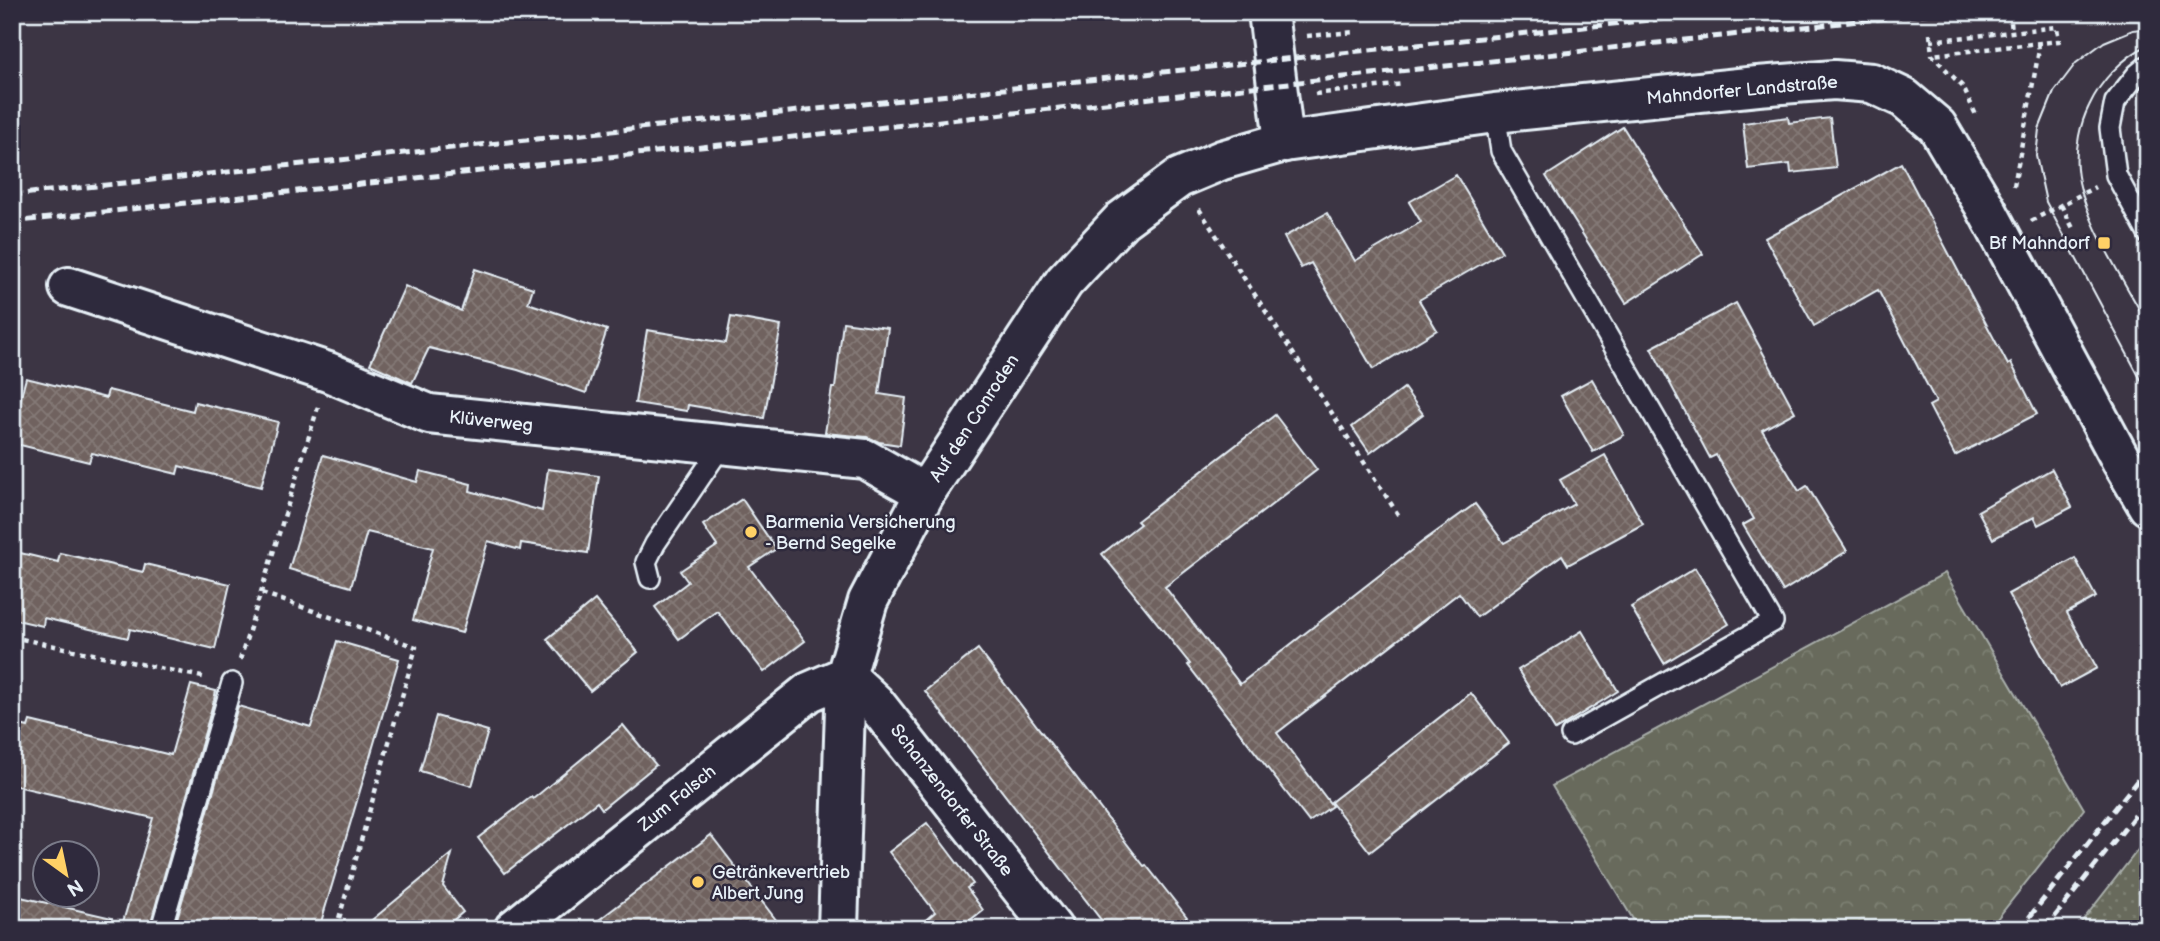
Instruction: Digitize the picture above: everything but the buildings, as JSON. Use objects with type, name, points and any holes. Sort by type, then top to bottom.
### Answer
[{"type":"street","points":[[1270,26],[1284,142]]},
{"type":"street","name":"Mahndorfer Landstraße","points":[[1122,220],[1179,178],[1222,160],[1284,142],[1495,113],[1758,86],[1834,80],[1872,83],[1905,98],[1937,126],[2148,506]]},
{"type":"street","name":"Auf den Conroden","points":[[838,929],[846,676],[867,601],[925,493],[1064,282],[1122,220]]},
{"type":"street","name":"Klüverweg","points":[[69,287],[328,372],[429,414],[865,459],[925,493]]},
{"type":"street","name":"Zum Falsch","points":[[514,929],[809,692],[846,676]]},
{"type":"street","name":"Schanzendorfer Straße","points":[[846,676],[875,703],[1053,929]]},
{"type":"lane","points":[[2148,65],[2137,74],[2115,102],[2110,128],[2116,175],[2148,234]]},
{"type":"lane","points":[[1495,113],[1501,151],[1773,622],[1571,735]]},
{"type":"lane","points":[[650,578],[646,562],[655,544],[723,444]]},
{"type":"lane","points":[[160,929],[232,683]]},
{"type":"path","points":[[2010,12],[2012,32]]},
{"type":"path","points":[[1270,26],[1355,32]]},
{"type":"path","points":[[1932,55],[2059,41],[2057,27],[1930,38],[1932,55],[1963,87],[1972,106]]},
{"type":"path","points":[[2014,187],[2039,50],[2038,43]]},
{"type":"path","points":[[1279,98],[1404,84]]},
{"type":"path","points":[[2025,225],[2116,175]]},
{"type":"path","points":[[1179,178],[1399,516]]},
{"type":"path","points":[[2060,205],[2074,230]]},
{"type":"path","points":[[12,637],[232,683],[262,593],[328,372]]},
{"type":"path","points":[[262,593],[416,647],[336,929]]},
{"type":"green space","points":[[1945,573],[2084,809],[1989,929],[1639,929],[1552,786]]},
{"type":"green space","points":[[2148,837],[2148,929],[2076,929]]},
{"type":"tram line","points":[[2148,28],[2133,30],[2104,42],[2076,63],[2054,92],[2039,129],[2036,156],[2046,202],[2148,393]]},
{"type":"tram line","points":[[2148,45],[2121,63],[2094,96],[2081,128],[2077,161],[2080,187],[2095,228],[2148,325]]},
{"type":"railway","points":[[12,195],[1725,12]]},
{"type":"railway","points":[[12,222],[1942,12]]},
{"type":"railway","points":[[2020,929],[2148,767]]},
{"type":"railway","points":[[2045,929],[2148,799]]},
{"type":"place","name":"Bf Mahndorf","points":[[2104,243]]},
{"type":"place","name":"Barmenia Versicherung - Bernd Segelke","points":[[751,532]]},
{"type":"place","name":"Getränkevertrieb Albert Jung","points":[[698,882]]}]
